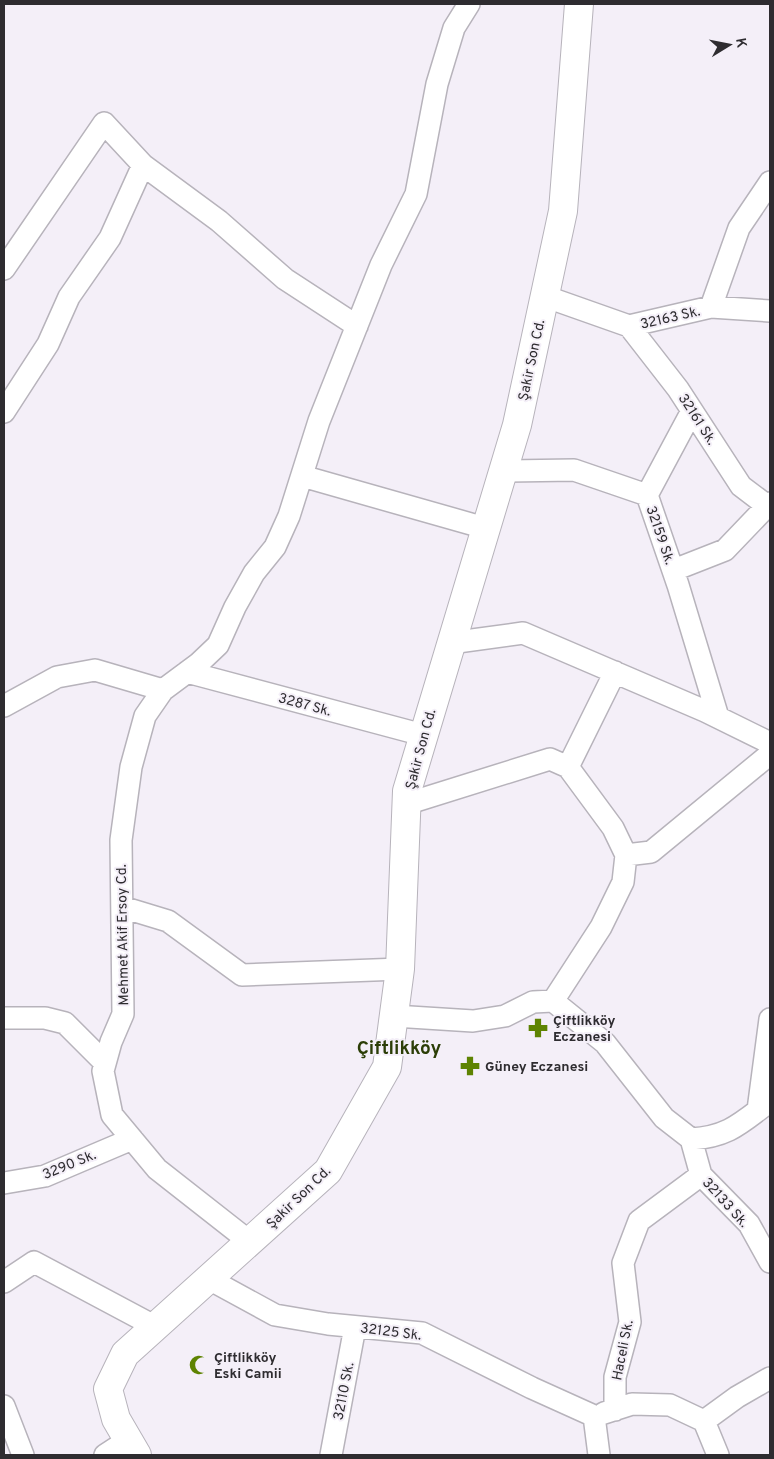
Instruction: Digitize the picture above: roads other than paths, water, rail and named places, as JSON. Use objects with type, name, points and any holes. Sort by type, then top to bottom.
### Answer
[{"type":"street","name":"Mehmet Akif Ersoy Cd.","points":[[250,1242],[157,1169],[112,1115],[103,1071],[123,1014],[121,840],[130,767],[145,716],[163,690],[218,645],[235,607],[254,573],[275,547],[289,516],[319,421],[381,265],[416,194],[438,84],[454,28],[469,4]]},
{"type":"street","name":"Şakir Son Cd.","points":[[133,1448],[116,1418],[108,1389],[125,1354],[328,1171],[387,1066],[400,969],[407,791],[517,425],[562,211],[578,4]]},
{"type":"street","points":[[4,269],[104,124],[143,165],[219,221],[285,280],[357,326]]},
{"type":"street","points":[[4,412],[48,344],[68,297],[110,238],[143,165]]},
{"type":"street","points":[[711,307],[739,228],[770,182]]},
{"type":"street","name":"32163 Sk.","points":[[544,296],[629,326],[711,307],[770,312]]},
{"type":"street","name":"32161 Sk.","points":[[629,326],[692,411],[741,486],[769,506]]},
{"type":"street","points":[[647,495],[692,411]]},
{"type":"street","name":"32159 Sk.","points":[[503,471],[574,470],[647,495],[674,570],[718,717]]},
{"type":"street","points":[[302,476],[485,528]]},
{"type":"street","points":[[674,570],[724,550],[769,506]]},
{"type":"street","points":[[450,643],[523,633],[718,717],[770,743]]},
{"type":"street","points":[[4,706],[57,677],[95,670],[163,690]]},
{"type":"street","name":"3287 Sk.","points":[[186,672],[423,735]]},
{"type":"street","points":[[568,767],[615,672]]},
{"type":"street","points":[[626,855],[651,852],[770,754]]},
{"type":"street","points":[[406,804],[550,759],[568,767],[612,828],[626,855],[623,882],[602,927],[553,1001]]},
{"type":"street","points":[[122,907],[168,920],[242,976],[400,969]]},
{"type":"street","points":[[394,1016],[472,1021],[505,1016],[533,1002],[553,1001],[605,1043],[664,1118],[691,1139],[713,1138],[735,1128],[764,1106],[770,1019]]},
{"type":"street","points":[[4,1018],[45,1018],[65,1022],[106,1063]]},
{"type":"street","name":"3290 Sk.","points":[[4,1183],[45,1176],[132,1139]]},
{"type":"street","name":"32133 Sk.","points":[[691,1139],[701,1175],[748,1224],[770,1262]]},
{"type":"street","name":"Haceli Sk.","points":[[615,1410],[615,1377],[630,1322],[623,1263],[639,1221],[701,1175]]},
{"type":"street","points":[[4,1282],[34,1262],[156,1327]]},
{"type":"street","name":"32125 Sk.","points":[[209,1279],[275,1315],[422,1333],[532,1388],[594,1416]]},
{"type":"street","name":"32110 Sk.","points":[[331,1455],[355,1326]]},
{"type":"street","points":[[704,1421],[737,1397],[770,1378]]},
{"type":"street","points":[[599,1455],[594,1416],[632,1404],[670,1405],[704,1421],[718,1455]]},
{"type":"street","points":[[4,1406],[23,1455]]},
{"type":"street","points":[[105,1455],[133,1448]]},
{"type":"place","name":"Çiftlikköy Eczanesi","points":[[538,1028]]},
{"type":"place","name":"Güney Eczanesi","points":[[470,1066]]},
{"type":"place","name":"Çiftlikköy Eski Camii","points":[[199,1365]]},
{"type":"district","name":"Çiftlikköy","points":[[399,1047]]}]
